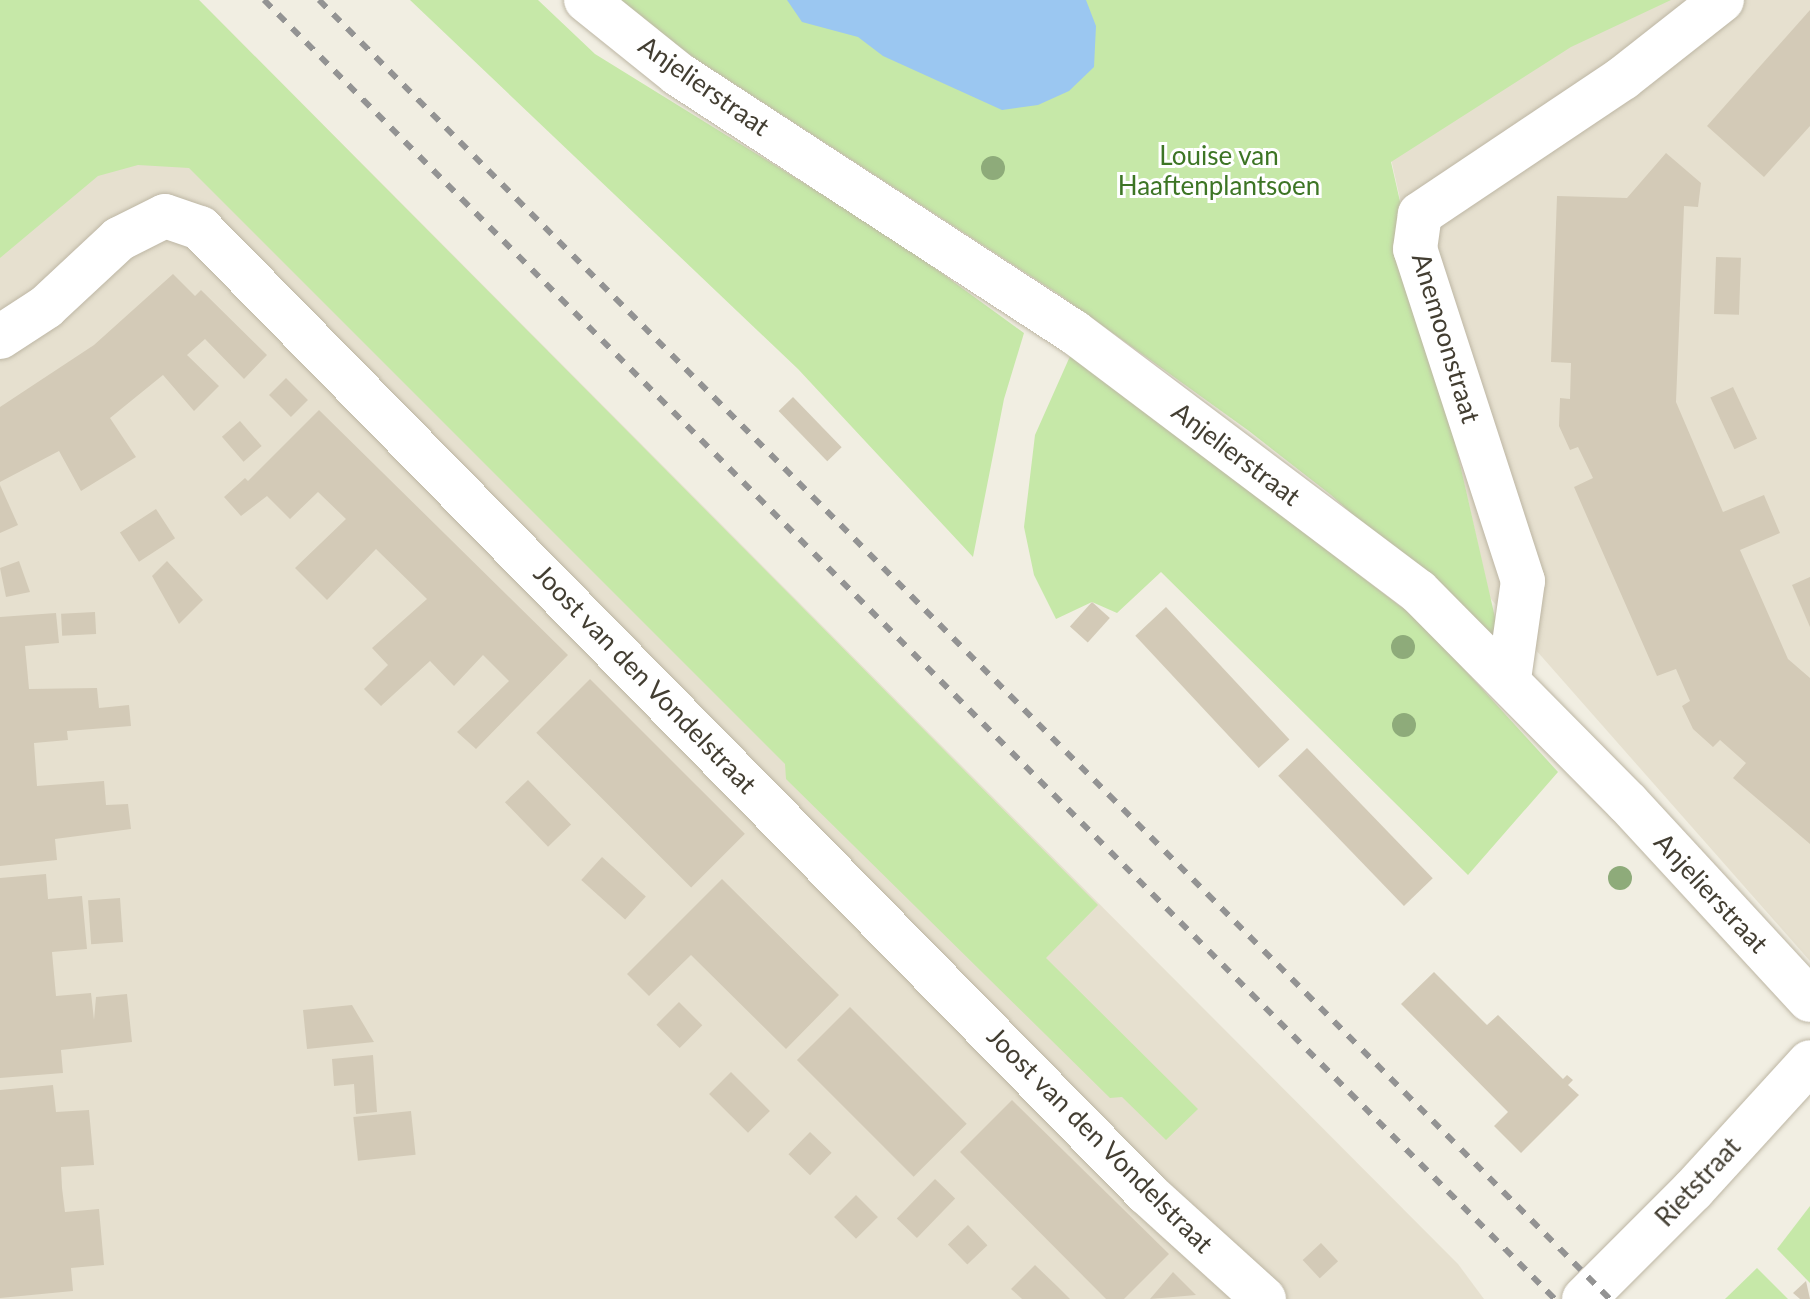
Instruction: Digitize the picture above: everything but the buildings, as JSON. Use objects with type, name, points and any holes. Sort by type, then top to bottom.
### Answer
[{"type":"street","name":"Anjelierstraat","points":[[586,0],[678,74],[1074,332],[1418,591],[1509,679],[1810,1000]]},
{"type":"street","name":"Anemoonstraat","points":[[1509,679],[1523,581],[1415,249],[1420,214],[1623,78],[1722,0]]},
{"type":"street","name":"Joost van den Vondelstraat","points":[[0,337],[46,307],[119,239],[165,216],[200,228],[1147,1193],[1264,1299]]},
{"type":"street","name":"Rietstraat","points":[[1584,1299],[1693,1190],[1810,1062]]},
{"type":"shaded area","points":[[0,0],[199,0],[1458,1264],[1484,1299],[0,1299]]},
{"type":"shaded area","points":[[1590,0],[1810,0],[1810,961],[1490,598],[1389,150]]},
{"type":"green space","points":[[0,0],[199,0],[1098,905],[1046,958],[1198,1109],[1166,1140],[1122,1097],[1110,1098],[786,779],[785,764],[189,168],[138,165],[98,176],[0,258]]},
{"type":"green space","points":[[410,0],[538,0],[595,54],[896,240],[1024,333],[1004,399],[973,557],[798,369]]},
{"type":"green space","name":"Louise van Haaftenplantsoen","points":[[616,0],[1671,0],[1571,47],[1391,162],[1502,648],[1331,495],[1249,431],[1060,295],[690,55]]},
{"type":"green space","points":[[1071,354],[1422,623],[1558,772],[1468,875],[1161,572],[1117,613],[1092,602],[1056,619],[1034,575],[1024,527],[1035,435]]},
{"type":"green space","points":[[1810,1206],[1810,1283],[1777,1249]]},
{"type":"green space","points":[[1757,1268],[1788,1299],[1725,1299]]},
{"type":"water","points":[[787,0],[1086,0],[1096,26],[1094,67],[1069,91],[1038,105],[1002,110],[883,56],[858,37],[802,22]]},
{"type":"railway","points":[[264,0],[1555,1299]]},
{"type":"railway","points":[[319,0],[1610,1299]]}]
